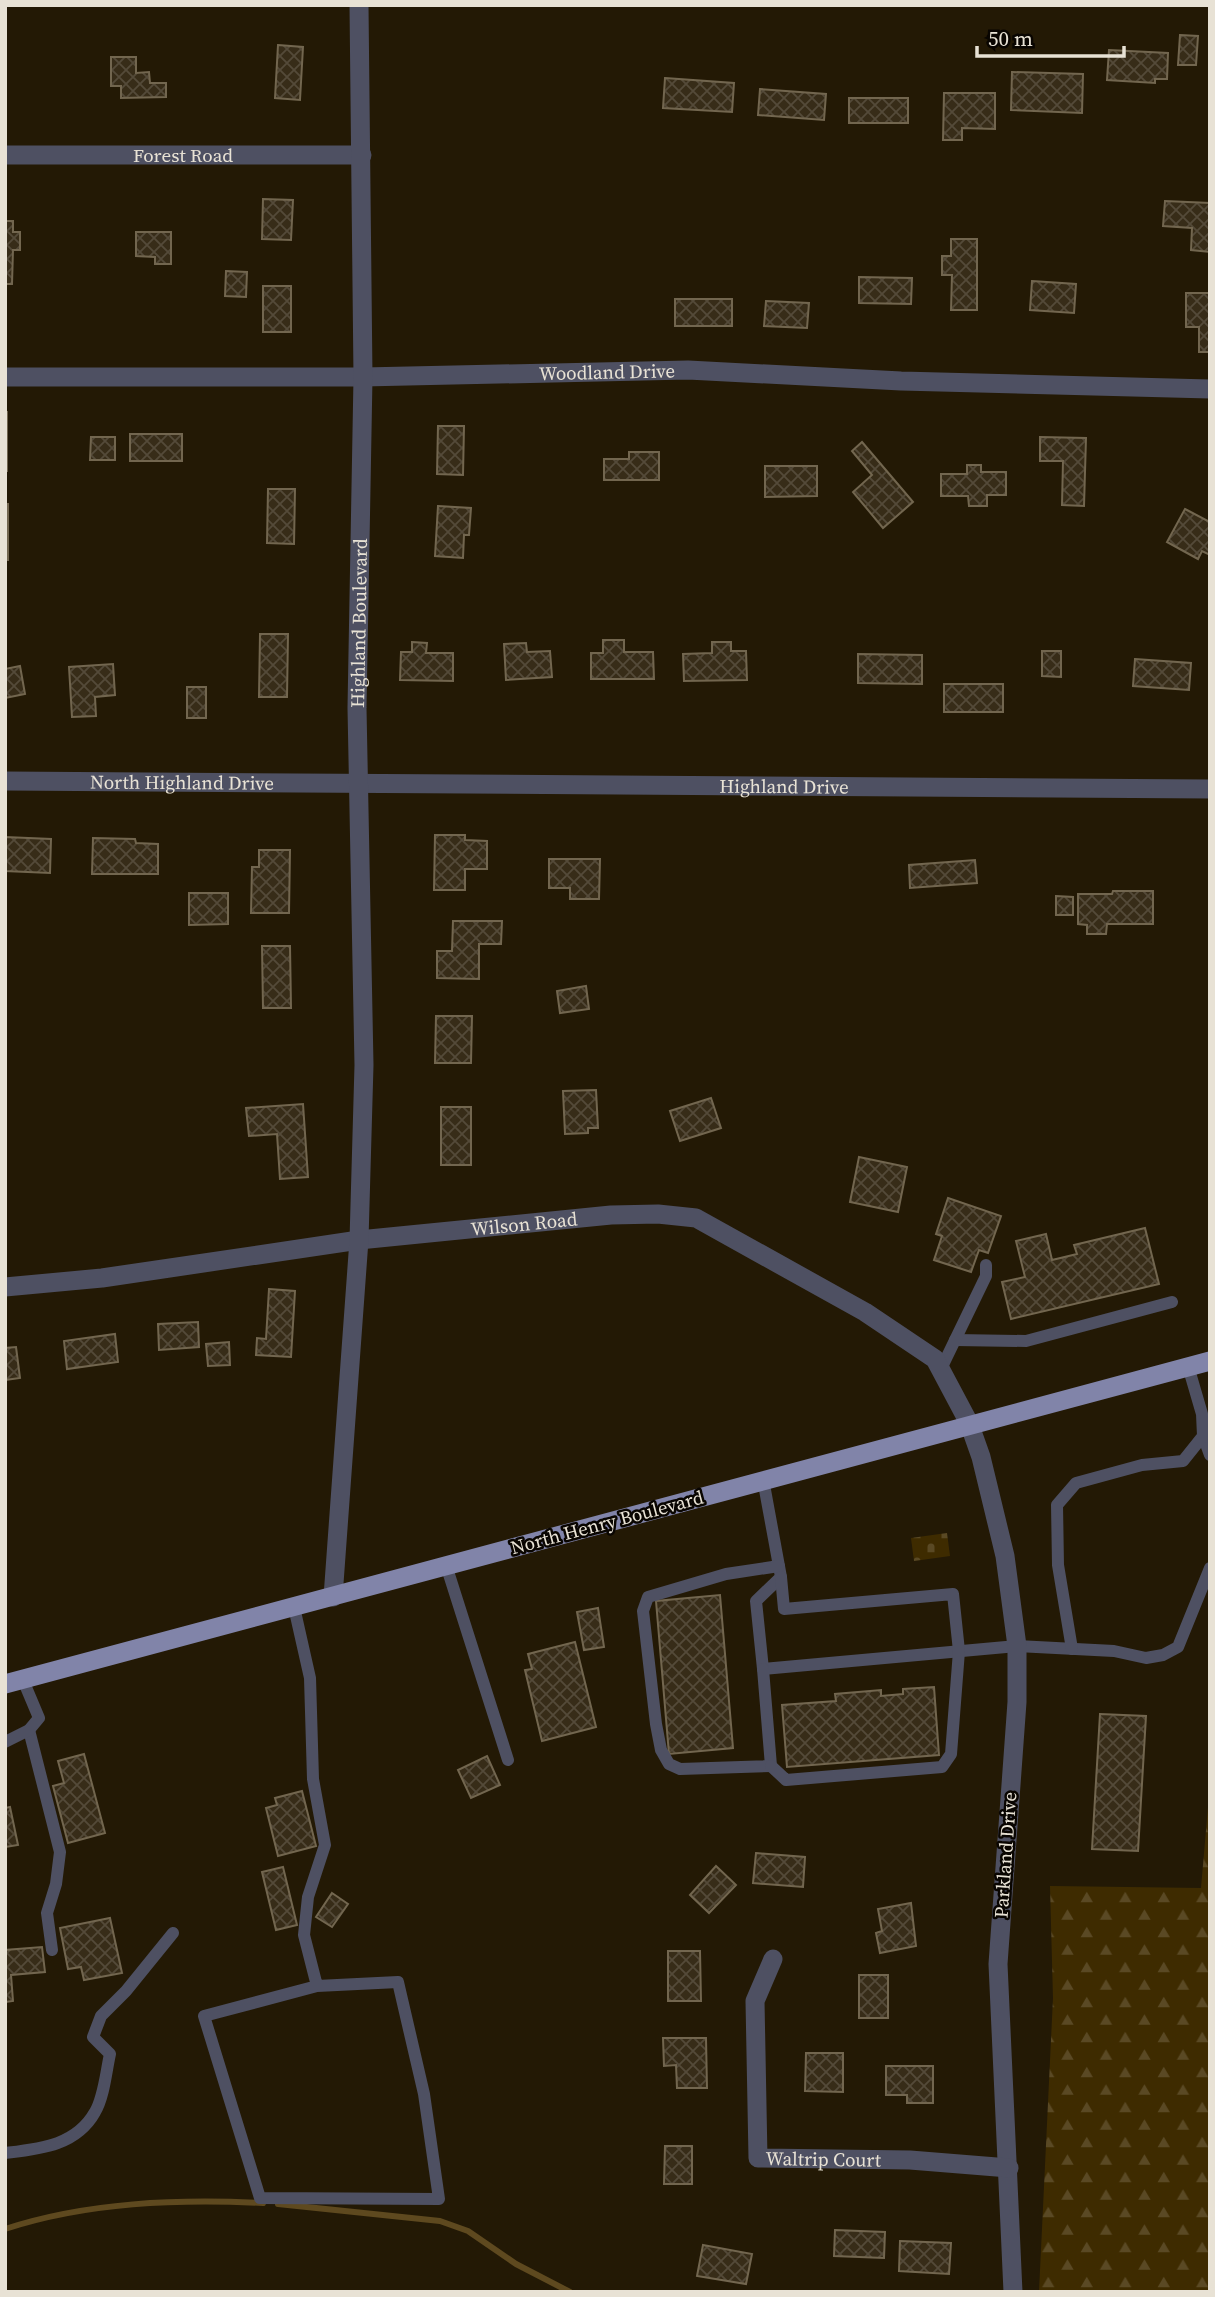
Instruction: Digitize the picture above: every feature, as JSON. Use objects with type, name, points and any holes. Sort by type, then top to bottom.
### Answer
[{"type":"main road","name":"North Henry Boulevard","points":[[14,1682],[1210,1360]]},
{"type":"street","name":"Highland Boulevard","points":[[333,1597],[359,1240],[364,1065],[357,708],[363,377],[359,5]]},
{"type":"street","name":"Forest Road","points":[[5,155],[362,155]]},
{"type":"street","name":"Woodland Drive","points":[[5,377],[363,377],[688,370],[901,382],[1210,389]]},
{"type":"street","name":"North Highland Drive","points":[[5,781],[359,786]]},
{"type":"street","name":"Highland Drive","points":[[359,786],[1210,789]]},
{"type":"street","name":"Wilson Road","points":[[5,1287],[102,1278],[359,1240],[611,1215],[658,1214],[696,1217],[865,1312],[935,1359],[970,1423]]},
{"type":"street","name":"Parkland Drive","points":[[970,1423],[1005,1556],[1017,1646],[1017,1702],[998,1964],[1013,2292]]},
{"type":"street","name":"Waltrip Court","points":[[773,1959],[755,2001],[758,2158],[910,2160],[1009,2168]]},
{"type":"lane","points":[[941,1369],[986,1276],[986,1265]]},
{"type":"lane","points":[[955,1340],[1026,1341],[1172,1302]]},
{"type":"lane","points":[[1188,1366],[1202,1414],[1203,1436],[1210,1455]]},
{"type":"lane","points":[[1072,1649],[1058,1565],[1057,1505],[1076,1483],[1142,1465],[1182,1461],[1203,1436]]},
{"type":"lane","points":[[762,1479],[780,1571],[784,1609],[953,1594],[959,1651],[951,1754],[942,1767],[786,1780],[771,1766],[756,1601],[780,1571]]},
{"type":"lane","points":[[446,1566],[508,1760]]},
{"type":"lane","points":[[763,1668],[1017,1646],[1114,1651],[1146,1658],[1163,1655],[1178,1647],[1210,1568]]},
{"type":"lane","points":[[771,1766],[680,1769],[669,1763],[661,1750],[656,1724],[643,1611],[648,1597],[663,1591],[726,1574],[780,1571]]},
{"type":"lane","points":[[294,1607],[310,1678],[313,1779],[326,1845],[308,1896],[304,1935],[317,1986]]},
{"type":"lane","points":[[5,1742],[29,1730],[39,1718],[14,1682]]},
{"type":"lane","points":[[29,1730],[60,1852],[58,1874],[47,1913],[52,1950]]},
{"type":"lane","points":[[5,2153],[51,2148],[75,2135],[96,2112],[110,2054],[93,2037],[101,2016],[173,1933]]},
{"type":"lane","points":[[398,1982],[424,2094],[439,2199],[260,2198],[204,2016],[317,1986],[398,1982]]},
{"type":"green space","points":[[947,1533],[950,1556],[914,1561],[911,1538]]},
{"type":"green space","points":[[1210,1784],[1210,2292],[1039,2292],[1053,1998],[1050,1886],[1201,1888]]},
{"type":"building","points":[[1180,35],[1198,36],[1196,65],[1178,65]]},
{"type":"building","points":[[278,45],[303,47],[300,100],[275,98]]},
{"type":"building","points":[[1109,50],[1168,53],[1167,79],[1155,79],[1155,83],[1107,80]]},
{"type":"building","points":[[111,57],[136,57],[136,73],[149,72],[150,83],[166,83],[166,97],[121,98],[121,86],[111,86]]},
{"type":"building","points":[[1012,72],[1083,74],[1082,113],[1011,110]]},
{"type":"building","points":[[665,78],[734,83],[732,112],[663,108]]},
{"type":"building","points":[[760,89],[826,94],[824,120],[758,115]]},
{"type":"building","points":[[944,93],[995,93],[995,129],[962,128],[962,140],[943,140]]},
{"type":"building","points":[[849,98],[908,98],[908,123],[849,123]]},
{"type":"building","points":[[263,199],[293,200],[291,240],[262,239]]},
{"type":"building","points":[[1165,201],[1210,203],[1210,252],[1191,250],[1192,228],[1163,226]]},
{"type":"building","points":[[5,221],[13,221],[13,232],[20,232],[20,250],[13,250],[12,284],[5,284]]},
{"type":"building","points":[[136,232],[171,232],[171,264],[155,264],[155,257],[136,256]]},
{"type":"building","points":[[951,239],[977,239],[977,310],[951,310],[952,275],[942,275],[942,256],[951,256]]},
{"type":"building","points":[[226,271],[247,272],[246,297],[225,296]]},
{"type":"building","points":[[859,277],[912,278],[911,304],[859,303]]},
{"type":"building","points":[[1032,281],[1076,284],[1074,313],[1030,310]]},
{"type":"building","points":[[263,286],[291,286],[291,332],[263,332]]},
{"type":"building","points":[[1186,293],[1210,293],[1210,352],[1199,352],[1199,327],[1186,327]]},
{"type":"building","points":[[675,299],[732,299],[732,326],[675,326]]},
{"type":"building","points":[[766,301],[809,303],[807,328],[764,326]]},
{"type":"building","points":[[7,412],[7,471],[5,471]]},
{"type":"building","points":[[438,426],[464,426],[463,475],[437,474]]},
{"type":"building","points":[[130,434],[182,434],[182,461],[130,461]]},
{"type":"building","points":[[91,437],[115,437],[115,460],[90,460]]},
{"type":"building","points":[[1040,437],[1086,438],[1084,506],[1062,505],[1063,461],[1040,461]]},
{"type":"building","points":[[862,442],[913,502],[883,528],[853,492],[872,475],[852,451]]},
{"type":"building","points":[[629,452],[659,452],[659,480],[604,480],[604,459],[629,459]]},
{"type":"building","points":[[967,465],[981,465],[981,472],[1006,472],[1006,495],[987,495],[987,506],[969,506],[968,496],[941,496],[941,474],[967,474]]},
{"type":"building","points":[[765,466],[817,466],[817,496],[765,497]]},
{"type":"building","points":[[268,489],[295,489],[294,544],[267,543]]},
{"type":"building","points":[[5,504],[8,504],[8,560],[5,560]]},
{"type":"building","points":[[438,506],[471,508],[469,535],[464,535],[463,558],[435,556]]},
{"type":"building","points":[[1185,509],[1210,522],[1210,555],[1202,551],[1198,559],[1167,542]]},
{"type":"building","points":[[260,634],[288,634],[287,697],[259,697]]},
{"type":"building","points":[[603,640],[624,640],[624,652],[653,652],[654,679],[591,679],[591,653],[603,653]]},
{"type":"building","points":[[412,642],[427,643],[426,653],[453,653],[453,681],[400,680],[401,652],[412,652]]},
{"type":"building","points":[[712,642],[731,642],[731,651],[746,651],[747,680],[684,681],[683,654],[712,653]]},
{"type":"building","points":[[526,643],[527,652],[550,651],[552,677],[506,680],[504,644]]},
{"type":"building","points":[[1042,651],[1061,651],[1061,677],[1042,676]]},
{"type":"building","points":[[858,654],[922,655],[922,684],[858,683]]},
{"type":"building","points":[[1135,659],[1191,663],[1189,690],[1133,686]]},
{"type":"building","points":[[113,664],[115,695],[95,697],[96,716],[72,717],[69,667]]},
{"type":"building","points":[[20,666],[25,694],[5,698],[5,669]]},
{"type":"building","points":[[944,684],[1003,684],[1003,712],[944,712]]},
{"type":"building","points":[[187,687],[206,687],[206,718],[187,718]]},
{"type":"building","points":[[435,835],[465,835],[465,840],[487,841],[487,869],[465,869],[465,890],[434,890]]},
{"type":"building","points":[[5,837],[51,839],[50,873],[5,871]]},
{"type":"building","points":[[93,838],[135,839],[136,843],[158,844],[158,874],[92,874]]},
{"type":"building","points":[[259,850],[290,850],[289,913],[251,913],[252,867],[259,867]]},
{"type":"building","points":[[549,859],[600,859],[599,899],[570,899],[570,888],[549,888]]},
{"type":"building","points":[[975,860],[977,883],[910,888],[909,865]]},
{"type":"building","points":[[1113,891],[1153,891],[1153,924],[1107,924],[1106,934],[1087,934],[1087,925],[1078,924],[1078,894],[1112,894]]},
{"type":"building","points":[[189,893],[228,893],[228,924],[189,925]]},
{"type":"building","points":[[1056,896],[1073,897],[1073,915],[1056,915]]},
{"type":"building","points":[[453,921],[502,921],[501,944],[479,944],[479,979],[437,978],[437,951],[452,951]]},
{"type":"building","points":[[262,946],[290,946],[291,1008],[263,1008]]},
{"type":"building","points":[[586,986],[589,1009],[560,1013],[557,991]]},
{"type":"building","points":[[436,1016],[472,1016],[471,1063],[435,1063]]},
{"type":"building","points":[[596,1090],[598,1128],[588,1128],[588,1133],[565,1134],[563,1091]]},
{"type":"building","points":[[711,1098],[721,1128],[680,1141],[670,1111]]},
{"type":"building","points":[[303,1104],[308,1177],[280,1179],[277,1134],[249,1136],[246,1108]]},
{"type":"building","points":[[441,1107],[471,1107],[471,1165],[441,1165]]},
{"type":"building","points":[[859,1157],[907,1167],[898,1212],[850,1202]]},
{"type":"building","points":[[948,1198],[1001,1216],[988,1253],[979,1250],[971,1272],[934,1260],[942,1236],[936,1234]]},
{"type":"building","points":[[1145,1228],[1159,1284],[1011,1319],[1002,1282],[1025,1277],[1016,1241],[1046,1234],[1052,1260],[1077,1254],[1074,1245]]},
{"type":"building","points":[[269,1289],[295,1291],[291,1357],[256,1355],[257,1338],[266,1339]]},
{"type":"building","points":[[198,1322],[199,1347],[159,1350],[158,1324]]},
{"type":"building","points":[[115,1334],[118,1362],[67,1369],[64,1341]]},
{"type":"building","points":[[229,1342],[230,1365],[208,1366],[206,1344]]},
{"type":"building","points":[[16,1347],[20,1378],[5,1380],[5,1348]]},
{"type":"building","points":[[720,1595],[733,1748],[669,1754],[656,1601]]},
{"type":"building","points":[[598,1608],[604,1647],[584,1650],[577,1612]]},
{"type":"building","points":[[575,1642],[596,1727],[542,1741],[525,1670],[532,1669],[528,1654]]},
{"type":"building","points":[[934,1687],[939,1755],[787,1767],[782,1705],[836,1701],[835,1694],[881,1690],[881,1696],[903,1694],[903,1689]]},
{"type":"building","points":[[1100,1714],[1146,1716],[1138,1851],[1092,1849]]},
{"type":"building","points":[[84,1754],[105,1833],[68,1843],[53,1786],[64,1783],[58,1761]]},
{"type":"building","points":[[487,1756],[500,1785],[471,1798],[458,1770]]},
{"type":"building","points":[[302,1791],[316,1846],[278,1856],[266,1808],[277,1805],[275,1798]]},
{"type":"building","points":[[10,1807],[18,1845],[5,1847],[5,1808]]},
{"type":"building","points":[[756,1853],[805,1857],[803,1887],[753,1883]]},
{"type":"building","points":[[716,1866],[736,1885],[709,1913],[690,1895]]},
{"type":"building","points":[[283,1867],[297,1925],[276,1930],[262,1872]]},
{"type":"building","points":[[332,1893],[348,1904],[332,1927],[316,1917]]},
{"type":"building","points":[[911,1903],[916,1946],[880,1953],[876,1933],[882,1931],[878,1909]]},
{"type":"building","points":[[110,1918],[122,1973],[84,1980],[81,1967],[68,1969],[60,1928]]},
{"type":"building","points":[[42,1947],[45,1972],[11,1975],[13,2001],[5,2002],[5,1950]]},
{"type":"building","points":[[668,1951],[700,1951],[701,2001],[668,2001]]},
{"type":"building","points":[[859,1975],[888,1975],[888,2018],[859,2018]]},
{"type":"building","points":[[663,2038],[706,2038],[707,2088],[677,2088],[676,2065],[664,2066]]},
{"type":"building","points":[[806,2053],[843,2053],[843,2092],[805,2091]]},
{"type":"building","points":[[886,2066],[933,2066],[933,2103],[907,2103],[907,2095],[886,2095]]},
{"type":"building","points":[[665,2146],[692,2146],[692,2184],[664,2184]]},
{"type":"building","points":[[835,2230],[885,2232],[884,2258],[834,2256]]},
{"type":"building","points":[[900,2241],[951,2243],[949,2274],[899,2271]]},
{"type":"building","points":[[703,2245],[752,2254],[746,2284],[697,2276]]},
{"type":"waterway","points":[[5,2229],[68,2213],[133,2204],[263,2203]]},
{"type":"waterway","points":[[278,2204],[440,2221],[468,2231],[516,2264],[570,2292]]}]
